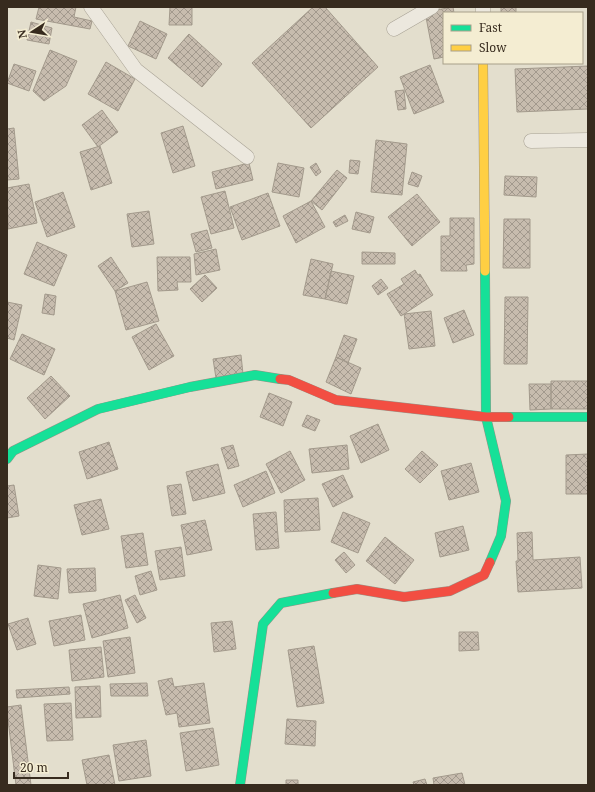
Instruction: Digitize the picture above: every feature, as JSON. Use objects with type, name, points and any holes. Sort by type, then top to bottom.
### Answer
[{"type":"street","points":[[91,7],[136,70],[248,157]]},
{"type":"street","points":[[394,29],[432,7]]},
{"type":"street","points":[[240,785],[263,624],[281,603],[357,589],[404,597],[450,592],[484,575],[501,536],[506,501],[486,417],[483,64]]},
{"type":"street","points":[[531,141],[588,140]]},
{"type":"street","points":[[7,459],[13,451],[98,409],[190,387],[255,375],[289,380],[336,400],[486,417],[588,417]]},
{"type":"building","points":[[39,7],[76,7],[74,17],[92,21],[90,29],[36,19]]},
{"type":"building","points":[[170,7],[192,7],[192,25],[169,25]]},
{"type":"building","points":[[313,7],[325,7],[378,67],[311,128],[252,63]]},
{"type":"building","points":[[453,7],[454,12],[443,12],[443,57],[434,59],[425,12]]},
{"type":"building","points":[[501,7],[516,7],[516,12],[501,12]]},
{"type":"building","points":[[140,21],[167,34],[156,59],[128,46]]},
{"type":"building","points":[[31,22],[52,28],[49,44],[27,40]]},
{"type":"building","points":[[189,34],[222,64],[202,87],[168,58]]},
{"type":"building","points":[[50,50],[77,61],[66,86],[44,101],[33,91]]},
{"type":"building","points":[[106,62],[135,79],[118,111],[88,94]]},
{"type":"building","points":[[14,64],[36,71],[29,91],[7,83]]},
{"type":"building","points":[[430,65],[444,102],[414,114],[400,77]]},
{"type":"building","points":[[588,66],[588,109],[517,112],[515,69]]},
{"type":"building","points":[[404,90],[406,109],[398,110],[395,91]]},
{"type":"building","points":[[102,110],[118,132],[98,147],[82,125]]},
{"type":"building","points":[[183,126],[195,166],[173,173],[161,133]]},
{"type":"building","points":[[14,128],[19,179],[7,180],[7,129]]},
{"type":"building","points":[[376,140],[407,144],[402,195],[371,192]]},
{"type":"building","points":[[100,146],[112,183],[91,190],[80,152]]},
{"type":"building","points":[[350,160],[360,161],[358,174],[349,173]]},
{"type":"building","points":[[249,163],[253,180],[216,189],[212,172]]},
{"type":"building","points":[[278,163],[304,168],[299,197],[272,192]]},
{"type":"building","points":[[316,163],[321,172],[316,176],[310,167]]},
{"type":"building","points":[[337,170],[347,178],[322,210],[311,201]]},
{"type":"building","points":[[412,172],[422,176],[418,187],[408,184]]},
{"type":"building","points":[[505,176],[537,177],[536,197],[504,195]]},
{"type":"building","points":[[29,184],[37,223],[8,229],[7,188]]},
{"type":"building","points":[[225,191],[234,228],[211,234],[201,197]]},
{"type":"building","points":[[63,192],[75,227],[47,237],[35,202]]},
{"type":"building","points":[[268,193],[280,226],[242,240],[230,207]]},
{"type":"building","points":[[417,194],[440,222],[412,246],[388,217]]},
{"type":"building","points":[[311,201],[325,227],[296,243],[283,216]]},
{"type":"building","points":[[149,211],[154,244],[132,247],[127,214]]},
{"type":"building","points":[[356,212],[374,217],[370,233],[352,229]]},
{"type":"building","points":[[345,215],[348,221],[336,227],[333,222]]},
{"type":"building","points":[[450,218],[474,218],[474,264],[466,265],[467,271],[441,271],[441,236],[450,236]]},
{"type":"building","points":[[504,219],[530,219],[530,268],[503,268]]},
{"type":"building","points":[[207,230],[212,248],[196,252],[191,234]]},
{"type":"building","points":[[37,242],[67,255],[54,286],[24,274]]},
{"type":"building","points":[[216,249],[220,270],[196,275],[194,254]]},
{"type":"building","points":[[362,252],[395,253],[395,264],[362,264]]},
{"type":"building","points":[[111,257],[128,283],[115,291],[98,266]]},
{"type":"building","points":[[157,257],[190,257],[191,282],[177,282],[178,290],[158,291]]},
{"type":"building","points":[[311,259],[333,264],[325,299],[303,295]]},
{"type":"building","points":[[415,270],[418,275],[420,274],[433,295],[401,316],[387,294],[404,284],[401,279]]},
{"type":"building","points":[[331,271],[354,276],[347,304],[325,299]]},
{"type":"building","points":[[205,275],[217,288],[202,302],[190,289]]},
{"type":"building","points":[[381,279],[388,288],[378,295],[372,286]]},
{"type":"building","points":[[147,282],[159,321],[126,330],[115,291]]},
{"type":"building","points":[[45,294],[56,296],[54,315],[42,313]]},
{"type":"building","points":[[505,297],[528,297],[527,364],[504,364]]},
{"type":"building","points":[[7,302],[22,305],[14,340],[7,338]]},
{"type":"building","points":[[464,310],[474,335],[453,343],[444,318]]},
{"type":"building","points":[[431,311],[435,346],[409,349],[404,314]]},
{"type":"building","points":[[156,324],[174,356],[149,370],[132,337]]},
{"type":"building","points":[[22,334],[55,349],[44,375],[10,359]]},
{"type":"building","points":[[344,335],[357,339],[348,363],[336,357]]},
{"type":"building","points":[[241,355],[243,374],[216,378],[213,359]]},
{"type":"building","points":[[336,357],[361,368],[351,394],[326,382]]},
{"type":"building","points":[[51,376],[70,396],[45,419],[27,398]]},
{"type":"building","points":[[551,381],[588,381],[588,409],[551,409]]},
{"type":"building","points":[[529,384],[551,384],[551,409],[530,410]]},
{"type":"building","points":[[269,393],[292,402],[283,426],[260,417]]},
{"type":"building","points":[[307,415],[320,420],[315,431],[302,426]]},
{"type":"building","points":[[378,424],[389,450],[361,463],[350,436]]},
{"type":"building","points":[[109,442],[118,469],[87,479],[79,452]]},
{"type":"building","points":[[233,445],[239,466],[228,469],[221,448]]},
{"type":"building","points":[[347,445],[349,469],[312,473],[309,449]]},
{"type":"building","points":[[290,451],[305,480],[281,493],[266,464]]},
{"type":"building","points":[[422,451],[438,465],[420,483],[405,469]]},
{"type":"building","points":[[588,454],[588,494],[566,494],[566,455]]},
{"type":"building","points":[[471,463],[479,492],[449,500],[441,471]]},
{"type":"building","points":[[218,464],[225,493],[193,501],[186,472]]},
{"type":"building","points":[[266,471],[275,493],[243,507],[234,485]]},
{"type":"building","points":[[343,475],[353,497],[333,507],[322,484]]},
{"type":"building","points":[[181,484],[186,514],[172,516],[167,486]]},
{"type":"building","points":[[14,485],[19,516],[7,518],[7,486]]},
{"type":"building","points":[[318,498],[320,530],[285,532],[284,500]]},
{"type":"building","points":[[101,499],[109,529],[82,535],[74,505]]},
{"type":"building","points":[[276,512],[279,548],[256,550],[253,514]]},
{"type":"building","points":[[343,512],[370,523],[358,553],[331,542]]},
{"type":"building","points":[[205,520],[212,550],[187,555],[181,525]]},
{"type":"building","points":[[463,526],[469,550],[440,557],[435,533]]},
{"type":"building","points":[[532,532],[533,560],[580,557],[582,588],[518,592],[516,561],[518,561],[517,533]]},
{"type":"building","points":[[143,533],[148,565],[126,568],[121,536]]},
{"type":"building","points":[[385,537],[414,560],[395,584],[366,561]]},
{"type":"building","points":[[181,547],[185,576],[160,580],[155,551]]},
{"type":"building","points":[[344,552],[355,565],[346,573],[335,560]]},
{"type":"building","points":[[38,565],[61,568],[58,599],[34,596]]},
{"type":"building","points":[[95,568],[96,591],[69,593],[67,569]]},
{"type":"building","points":[[151,571],[157,590],[140,595],[135,576]]},
{"type":"building","points":[[120,595],[128,628],[92,638],[83,604]]},
{"type":"building","points":[[135,595],[146,618],[137,623],[125,600]]},
{"type":"building","points":[[81,615],[85,640],[54,646],[49,621]]},
{"type":"building","points":[[28,618],[36,644],[17,650],[8,624]]},
{"type":"building","points":[[232,621],[236,649],[214,652],[211,623]]},
{"type":"building","points":[[459,632],[478,632],[479,650],[459,651]]},
{"type":"building","points":[[130,637],[135,673],[108,677],[103,641]]},
{"type":"building","points":[[314,646],[324,703],[297,707],[288,650]]},
{"type":"building","points":[[101,647],[104,677],[72,681],[69,650]]},
{"type":"building","points":[[172,678],[174,687],[204,683],[210,723],[179,727],[177,713],[166,715],[158,681]]},
{"type":"building","points":[[147,683],[148,696],[111,696],[110,684]]},
{"type":"building","points":[[100,686],[101,717],[76,718],[75,687]]},
{"type":"building","points":[[69,687],[70,694],[17,698],[16,690]]},
{"type":"building","points":[[71,703],[73,740],[47,741],[44,704]]},
{"type":"building","points":[[21,705],[31,785],[16,785],[7,707]]},
{"type":"building","points":[[287,719],[316,721],[315,746],[285,744]]},
{"type":"building","points":[[213,728],[219,765],[186,771],[180,733]]},
{"type":"building","points":[[146,740],[151,776],[119,781],[113,745]]},
{"type":"building","points":[[109,755],[115,785],[87,785],[82,760]]},
{"type":"building","points":[[462,773],[465,785],[434,785],[433,778]]},
{"type":"building","points":[[425,779],[427,785],[414,785],[413,782]]},
{"type":"building","points":[[286,780],[298,780],[298,785],[286,785]]},
{"type":"traffic: fast","points":[[485,271],[486,417],[506,501],[501,536],[490,562]]},
{"type":"traffic: fast","points":[[7,459],[13,451],[98,409],[190,387],[255,375],[280,379]]},
{"type":"traffic: fast","points":[[509,417],[588,417]]},
{"type":"traffic: fast","points":[[240,785],[263,624],[281,603],[333,593]]},
{"type":"traffic: slow","points":[[483,64],[485,271]]},
{"type":"traffic: jam","points":[[280,379],[289,380],[336,400],[486,417],[509,417]]},
{"type":"traffic: jam","points":[[333,593],[357,589],[404,597],[450,591],[484,575],[490,562]]}]
